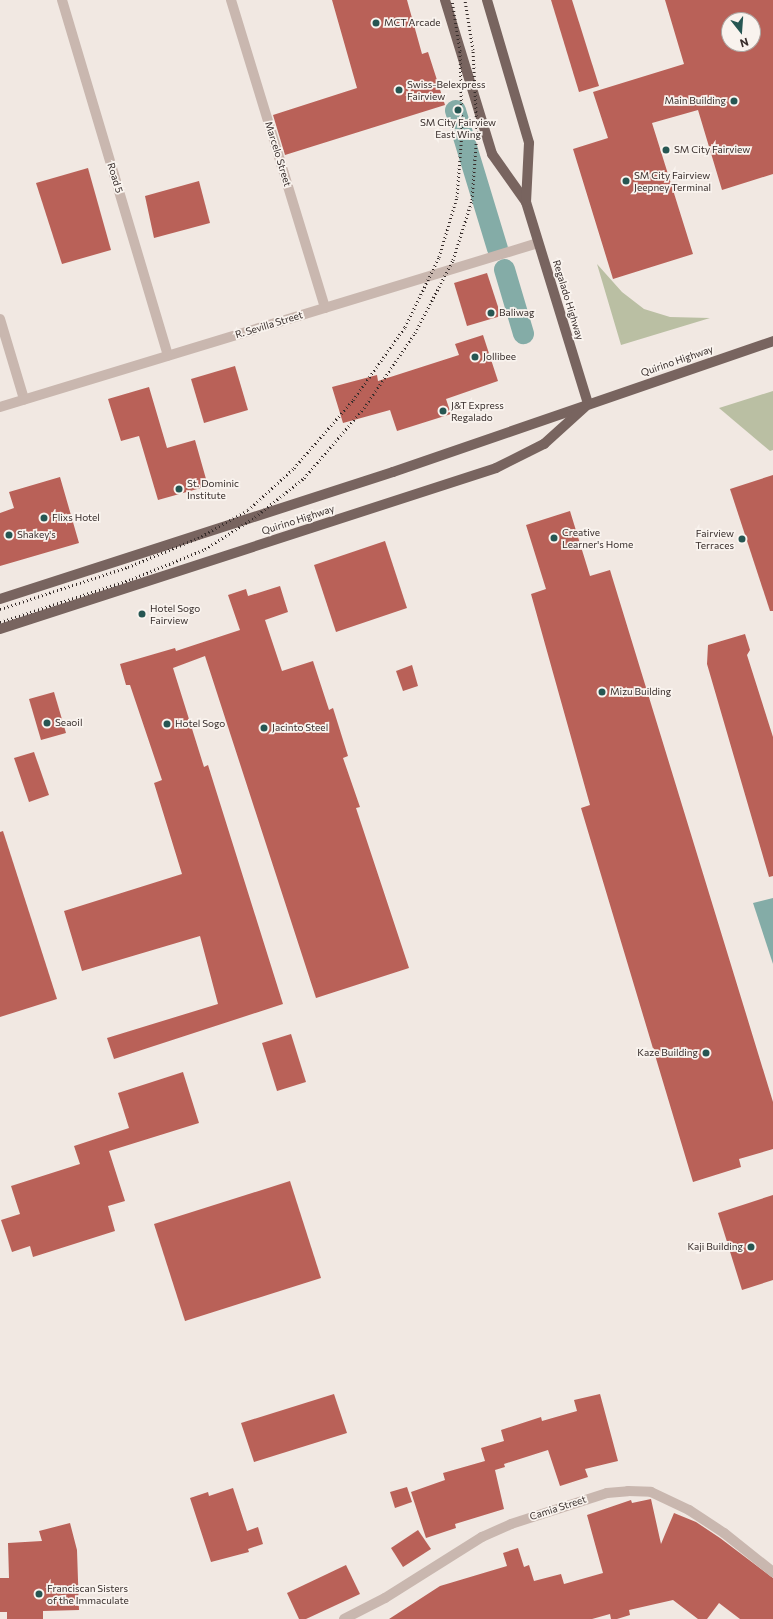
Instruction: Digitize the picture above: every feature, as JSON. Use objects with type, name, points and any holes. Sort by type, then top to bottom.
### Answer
[{"type":"main road","name":"Regalado Highway","points":[[445,0],[492,154],[526,202],[588,404]]},
{"type":"main road","name":"Regalado Highway","points":[[487,0],[529,143],[526,202]]},
{"type":"main road","name":"Quirino Highway","points":[[0,599],[386,474],[773,341]]},
{"type":"main road","name":"Quirino Highway","points":[[0,629],[496,468],[544,444],[588,404]]},
{"type":"street","name":"Road 5","points":[[62,0],[168,356]]},
{"type":"street","name":"Marcelo Street","points":[[231,0],[325,308]]},
{"type":"street","name":"R. Sevilla Street","points":[[0,407],[538,242]]},
{"type":"street","points":[[0,319],[24,399]]},
{"type":"street","name":"Camia Street","points":[[344,1619],[385,1598],[482,1537],[511,1524],[607,1493],[651,1492],[664,1498],[689,1510],[724,1533],[773,1572]]},
{"type":"green space","points":[[597,264],[622,292],[644,309],[670,317],[710,318],[621,345]]},
{"type":"green space","points":[[773,391],[773,450],[770,451],[719,408]]},
{"type":"water","points":[[773,898],[773,964],[753,903]]},
{"type":"building","points":[[332,0],[407,0],[422,54],[428,52],[445,105],[285,155],[273,115],[357,88]]},
{"type":"building","points":[[551,0],[572,0],[599,86],[579,92]]},
{"type":"building","points":[[665,0],[773,0],[773,174],[722,190],[698,110],[652,123],[693,254],[613,279],[573,149],[608,138],[593,92],[684,64]]},
{"type":"building","points":[[88,168],[111,250],[62,264],[36,183]]},
{"type":"building","points":[[199,181],[210,223],[154,238],[145,196]]},
{"type":"building","points":[[487,273],[501,316],[467,326],[454,283]]},
{"type":"building","points":[[483,335],[498,381],[446,399],[451,414],[397,431],[390,410],[343,423],[332,387],[377,375],[378,381],[459,355],[455,344]]},
{"type":"building","points":[[235,366],[248,410],[204,423],[191,379]]},
{"type":"building","points":[[149,387],[167,448],[195,440],[208,486],[158,500],[139,436],[121,441],[108,399]]},
{"type":"building","points":[[773,475],[773,611],[770,611],[730,489]]},
{"type":"building","name":"Flixs Hotel","points":[[60,477],[79,543],[0,566],[0,513],[14,508],[9,492]]},
{"type":"building","points":[[570,511],[590,576],[610,570],[773,1102],[773,1149],[739,1159],[741,1167],[693,1182],[581,808],[590,805],[531,594],[546,589],[526,525]]},
{"type":"building","points":[[385,541],[407,608],[336,632],[314,565]]},
{"type":"building","points":[[280,586],[288,612],[265,620],[282,671],[313,661],[329,710],[333,708],[348,756],[343,758],[360,807],[356,808],[409,968],[316,998],[205,656],[173,668],[204,767],[208,765],[283,1004],[114,1059],[107,1038],[218,1004],[200,936],[82,971],[64,911],[182,874],[154,783],[162,780],[130,685],[126,685],[120,664],[175,648],[176,651],[240,630],[228,595],[246,589],[248,596]]},
{"type":"building","points":[[745,634],[750,650],[747,655],[773,737],[773,876],[769,877],[707,664],[708,645]]},
{"type":"building","points":[[412,665],[418,686],[403,691],[396,671]]},
{"type":"building","points":[[54,692],[66,733],[41,740],[29,699]]},
{"type":"building","points":[[34,752],[49,795],[29,802],[14,758]]},
{"type":"building","points":[[3,831],[57,999],[0,1017],[0,832]]},
{"type":"building","points":[[291,1034],[306,1082],[277,1091],[262,1043]]},
{"type":"building","points":[[183,1072],[199,1123],[109,1151],[125,1201],[108,1206],[115,1231],[33,1257],[30,1246],[12,1252],[1,1220],[20,1214],[11,1186],[80,1164],[74,1146],[129,1128],[118,1093]]},
{"type":"building","points":[[290,1181],[321,1278],[185,1321],[154,1224]]},
{"type":"building","name":"Kaji Building","points":[[773,1195],[773,1280],[742,1290],[718,1213]]},
{"type":"building","points":[[334,1394],[347,1433],[254,1462],[241,1423]]},
{"type":"building","points":[[600,1394],[618,1461],[585,1469],[588,1477],[560,1486],[548,1450],[504,1464],[505,1467],[495,1470],[504,1509],[455,1524],[456,1528],[426,1538],[411,1492],[445,1480],[443,1473],[485,1461],[481,1448],[504,1441],[501,1430],[541,1417],[542,1421],[577,1411],[574,1400]]},
{"type":"building","points":[[407,1487],[412,1502],[395,1508],[390,1492]]},
{"type":"building","points":[[233,1488],[247,1531],[258,1527],[263,1544],[248,1549],[249,1552],[211,1562],[190,1498],[208,1492],[209,1496]]},
{"type":"building","points":[[651,1499],[661,1544],[674,1513],[696,1522],[773,1578],[773,1619],[740,1619],[719,1603],[707,1619],[698,1619],[673,1600],[629,1610],[630,1615],[617,1619],[611,1619],[610,1614],[592,1619],[389,1619],[440,1586],[507,1566],[503,1553],[518,1548],[524,1567],[529,1565],[534,1581],[561,1574],[564,1584],[603,1573],[587,1515],[631,1500],[632,1503]]},
{"type":"building","name":"Franciscan Sisters of the Immaculate","points":[[70,1523],[77,1550],[79,1610],[43,1611],[43,1619],[7,1619],[7,1612],[0,1612],[0,1578],[9,1578],[8,1543],[42,1541],[39,1531]]},
{"type":"building","points":[[418,1530],[431,1549],[403,1567],[391,1548]]},
{"type":"building","points":[[346,1565],[360,1594],[306,1619],[299,1619],[287,1593]]},
{"type":"waterway","points":[[455,110],[497,248]]},
{"type":"waterway","points":[[504,269],[523,333]]},
{"type":"railway","points":[[0,609],[128,567],[198,538],[248,510],[294,468],[353,400],[405,327],[439,257],[457,197],[462,132],[460,51],[452,0]]},
{"type":"railway","points":[[0,622],[132,579],[205,549],[255,517],[304,478],[364,408],[415,333],[453,260],[472,200],[477,132],[473,50],[465,0]]},
{"type":"place","name":"MCT Arcade","points":[[376,23]]},
{"type":"place","name":"Swiss-Belexpress Fairview","points":[[399,90]]},
{"type":"place","name":"Main Building","points":[[734,101]]},
{"type":"place","name":"SM City Fairview East Wing","points":[[458,110]]},
{"type":"place","name":"SM City Fairview","points":[[666,150]]},
{"type":"place","name":"SM City Fairview Jeepney Terminal","points":[[626,181]]},
{"type":"place","name":"Baliwag","points":[[491,313]]},
{"type":"place","name":"Jollibee","points":[[475,357]]},
{"type":"place","name":"J&T Express Regalado","points":[[443,411]]},
{"type":"place","name":"St. Dominic Institute","points":[[179,489]]},
{"type":"place","name":"Flixs Hotel","points":[[44,518]]},
{"type":"place","name":"Shakey's","points":[[9,535]]},
{"type":"place","name":"Creative Learner's Home","points":[[554,538]]},
{"type":"place","name":"Fairview Terraces","points":[[742,539]]},
{"type":"place","name":"Hotel Sogo Fairview","points":[[142,614]]},
{"type":"place","name":"Mizu Building","points":[[602,692]]},
{"type":"place","name":"Seaoil","points":[[47,723]]},
{"type":"place","name":"Hotel Sogo","points":[[167,724]]},
{"type":"place","name":"Jacinto Steel","points":[[264,728]]},
{"type":"place","name":"Kaze Building","points":[[706,1053]]},
{"type":"place","name":"Kaji Building","points":[[751,1247]]},
{"type":"place","name":"Franciscan Sisters of the Immaculate","points":[[39,1594]]}]
